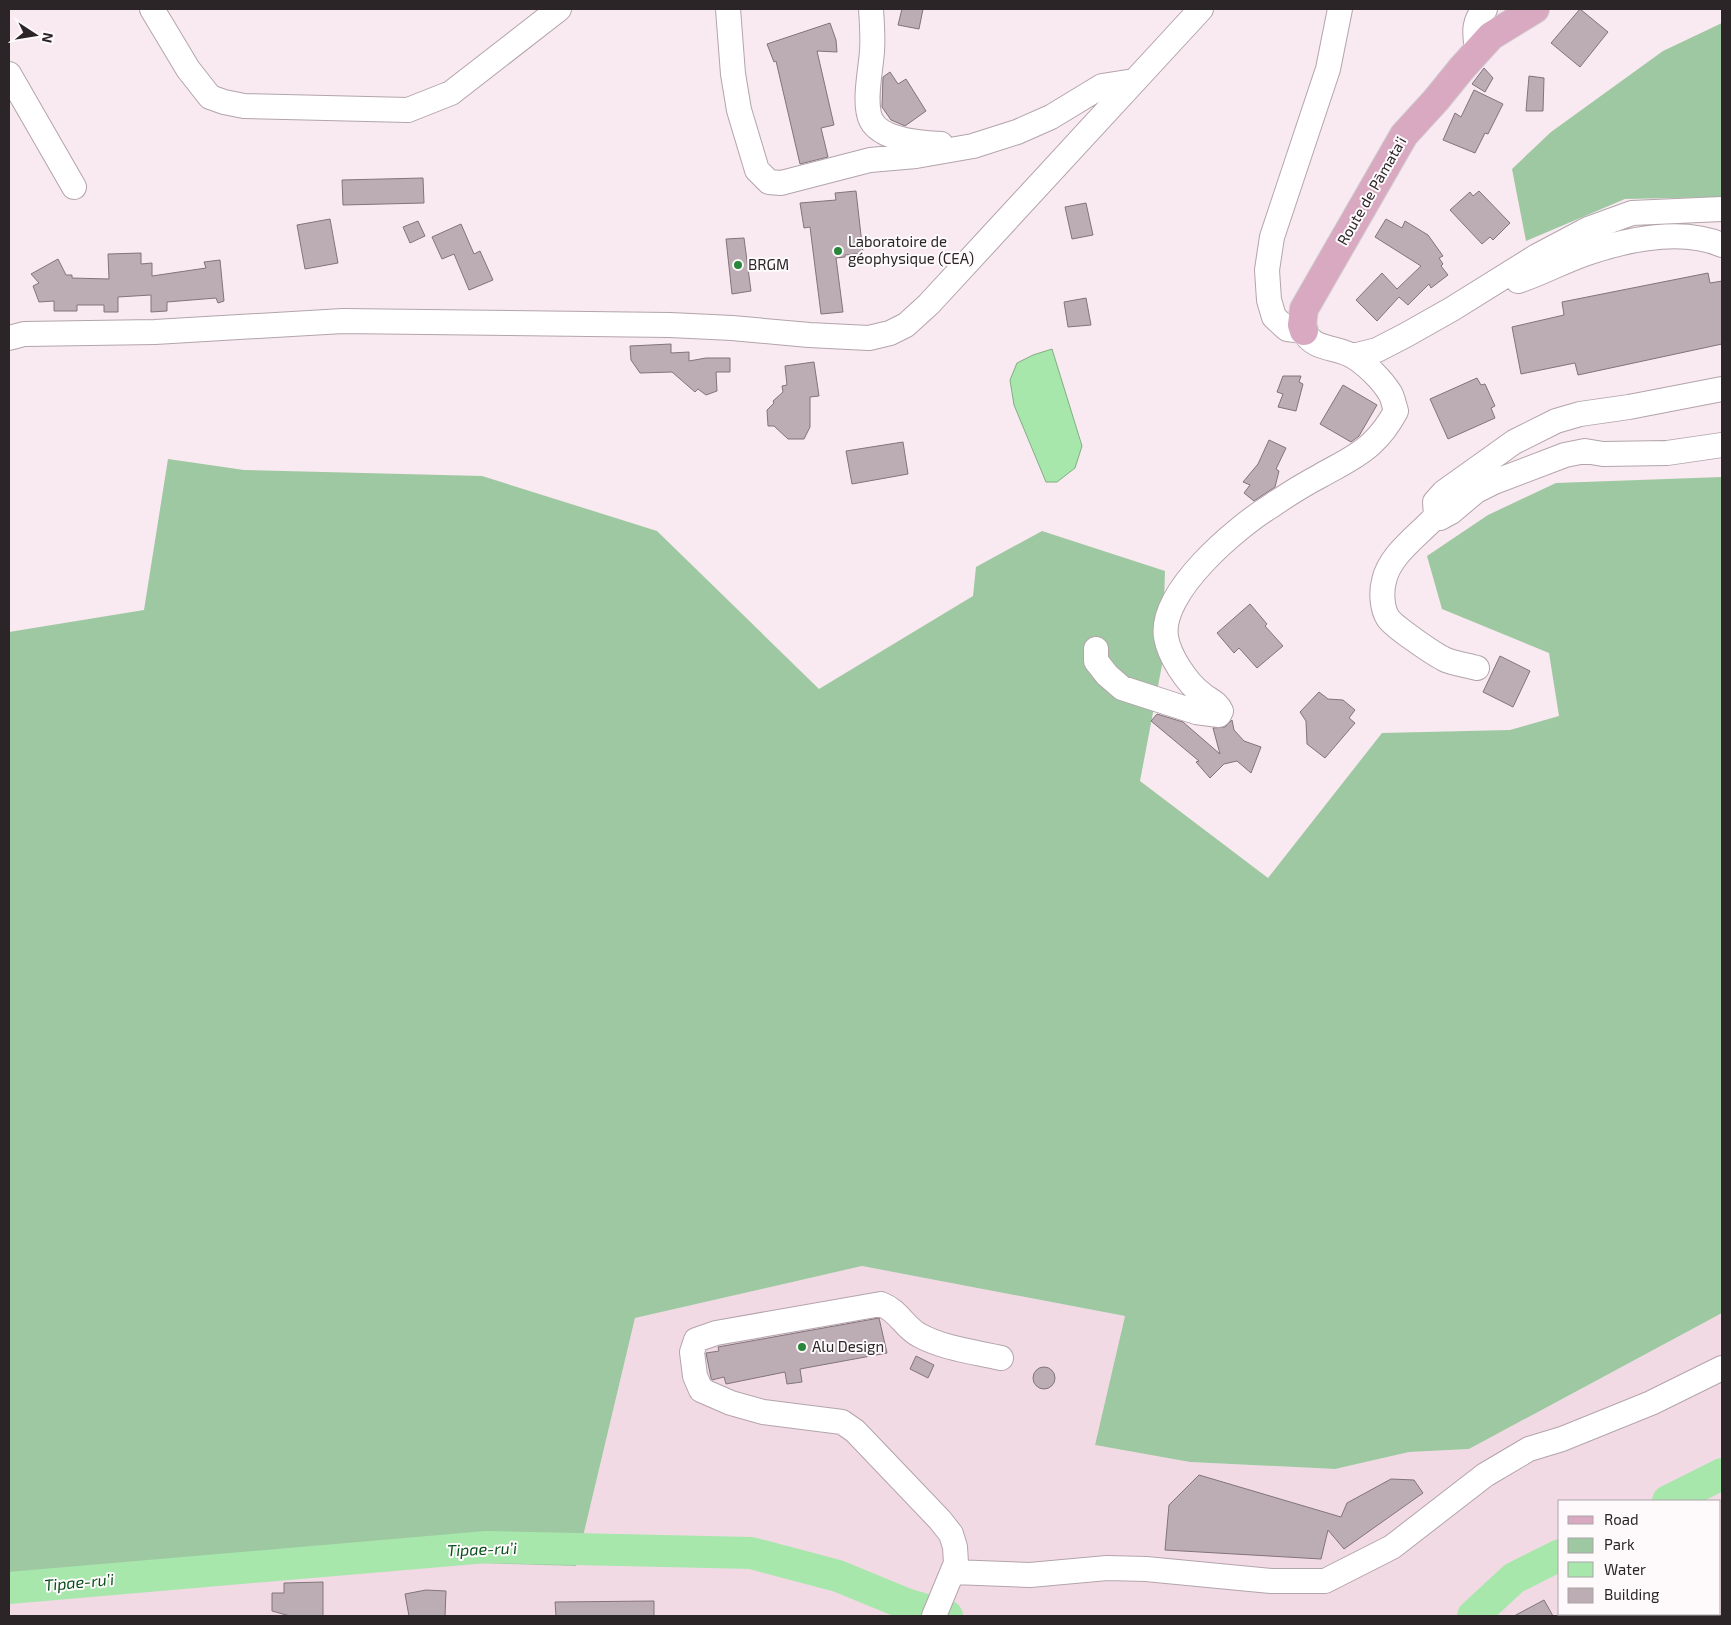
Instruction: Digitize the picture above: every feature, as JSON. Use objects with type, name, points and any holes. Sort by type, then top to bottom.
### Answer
[{"type":"main road","name":"Route de Pāmata'i","points":[[1304,331],[1302,325],[1304,309],[1404,135],[1491,36],[1535,9]]},
{"type":"street","points":[[152,9],[188,68],[210,97],[244,106],[408,110],[451,93],[559,9]]},
{"type":"street","points":[[728,9],[739,110],[757,170],[769,182],[781,183],[870,160],[916,156],[972,146],[1017,132],[1051,117],[1102,86],[1134,81]]},
{"type":"street","points":[[871,9],[873,28],[868,104],[871,120],[881,131],[898,138],[925,144],[972,146]]},
{"type":"street","points":[[9,338],[24,334],[155,332],[343,321],[670,325],[870,338],[890,333],[906,325],[929,304],[1202,9]]},
{"type":"street","points":[[1096,649],[1096,661],[1107,675],[1122,688],[1196,712],[1219,715],[1221,711],[1218,704],[1200,693],[1182,672],[1174,659],[1166,637],[1167,621],[1174,601],[1189,577],[1235,532],[1270,506],[1348,461],[1370,445],[1386,429],[1396,411],[1391,394],[1376,376],[1353,356],[1317,344],[1308,339],[1304,331],[1286,329],[1274,317],[1268,300],[1267,270],[1272,237],[1328,69],[1340,9]]},
{"type":"street","points":[[1477,51],[1474,30],[1478,16],[1485,9]]},
{"type":"street","points":[[9,74],[74,187]]},
{"type":"street","points":[[1353,356],[1377,350],[1452,309],[1537,256],[1588,229],[1632,213],[1718,212]]},
{"type":"street","points":[[1476,294],[1528,277],[1589,252],[1628,242],[1656,237],[1683,237],[1713,241],[1722,245]]},
{"type":"street","points":[[1436,516],[1435,502],[1444,492],[1514,442],[1556,420],[1722,389]]},
{"type":"street","points":[[1436,516],[1440,518],[1451,512],[1476,491],[1494,482],[1565,455],[1586,451],[1603,454],[1667,453],[1722,445]]},
{"type":"street","points":[[1436,516],[1410,540],[1392,563],[1384,580],[1382,601],[1388,618],[1409,636],[1444,660],[1477,668]]},
{"type":"street","points":[[934,1616],[956,1563],[955,1547],[951,1534],[940,1520],[855,1431],[842,1422],[763,1412],[731,1403],[701,1390],[695,1376],[692,1352],[696,1340],[716,1333],[881,1304],[891,1308],[917,1334],[924,1338],[1001,1358]]},
{"type":"street","points":[[950,1580],[1107,1568],[1146,1569],[1271,1581],[1325,1580],[1392,1547],[1485,1475],[1529,1449],[1562,1439],[1651,1403],[1722,1368]]},
{"type":"shaded area","points":[[862,1266],[1125,1316],[1095,1445],[1190,1462],[1335,1469],[1409,1452],[1469,1449],[1722,1313],[1722,1616],[9,1616],[9,1602],[368,1560],[576,1566],[635,1318]]},
{"type":"green space","points":[[1722,23],[1722,197],[1625,199],[1526,241],[1512,169],[1551,132],[1663,51]]},
{"type":"green space","points":[[168,459],[244,470],[482,476],[657,531],[819,689],[973,596],[976,567],[1042,531],[1165,571],[1162,665],[1140,781],[1268,878],[1382,733],[1510,730],[1559,716],[1549,653],[1442,609],[1427,556],[1488,515],[1556,483],[1722,477],[1722,1313],[1469,1449],[1409,1452],[1335,1469],[1190,1462],[1095,1445],[1125,1316],[862,1266],[635,1318],[576,1566],[368,1560],[9,1602],[9,632],[144,610]]},
{"type":"water","points":[[1052,349],[1082,446],[1075,468],[1057,482],[1046,482],[1014,405],[1010,380],[1017,363]]},
{"type":"building","points":[[902,9],[923,9],[919,29],[898,25]]},
{"type":"building","points":[[1580,9],[1608,32],[1580,67],[1551,43]]},
{"type":"building","points":[[830,23],[836,40],[837,52],[817,51],[834,125],[821,128],[828,157],[800,164],[776,61],[774,62],[767,44]]},
{"type":"building","points":[[1484,68],[1493,78],[1485,92],[1472,84]]},
{"type":"building","points":[[890,72],[898,84],[906,79],[926,111],[905,126],[891,120],[882,107],[883,77]]},
{"type":"building","points":[[1529,76],[1544,78],[1543,111],[1526,111]]},
{"type":"building","points":[[1474,90],[1503,104],[1488,134],[1485,133],[1475,153],[1443,140],[1455,113],[1461,117]]},
{"type":"building","points":[[423,178],[424,203],[343,205],[342,180]]},
{"type":"building","name":"Laboratoire de géophysique (CEA)","points":[[856,191],[863,253],[836,258],[843,312],[821,314],[810,227],[804,228],[800,203],[836,200],[835,193]]},
{"type":"building","points":[[1479,191],[1510,223],[1493,240],[1490,237],[1482,244],[1450,210],[1470,192],[1473,196]]},
{"type":"building","points":[[1086,203],[1093,235],[1072,239],[1065,207]]},
{"type":"building","points":[[330,219],[338,263],[305,269],[297,225]]},
{"type":"building","points":[[1386,219],[1402,228],[1405,221],[1428,235],[1443,256],[1439,258],[1443,264],[1441,266],[1448,275],[1431,288],[1429,284],[1408,305],[1399,297],[1377,321],[1356,300],[1382,273],[1397,289],[1421,266],[1375,237]]},
{"type":"building","points":[[418,221],[425,236],[410,243],[403,227]]},
{"type":"building","points":[[461,224],[474,254],[480,251],[493,280],[469,290],[454,254],[442,259],[432,237]]},
{"type":"building","name":"BRGM","points":[[744,238],[751,291],[732,294],[726,239]]},
{"type":"building","points":[[141,253],[141,264],[152,263],[152,276],[206,268],[204,262],[220,260],[224,301],[218,303],[216,298],[167,302],[167,311],[151,312],[151,295],[118,297],[118,312],[104,312],[104,305],[77,305],[77,311],[54,311],[54,301],[39,302],[33,286],[39,283],[31,274],[58,259],[66,275],[72,275],[72,278],[109,279],[108,254]]},
{"type":"building","points":[[1708,273],[1710,283],[1722,281],[1722,344],[1578,375],[1575,363],[1521,374],[1512,327],[1564,315],[1562,302]]},
{"type":"building","points":[[1086,298],[1091,325],[1068,327],[1064,302]]},
{"type":"building","points":[[671,344],[671,353],[689,352],[689,361],[706,358],[730,358],[730,372],[716,372],[717,391],[706,395],[698,389],[695,392],[672,372],[640,373],[631,360],[630,346]]},
{"type":"building","points":[[814,362],[819,396],[810,397],[810,427],[804,439],[788,439],[774,426],[768,426],[767,410],[783,392],[782,386],[787,385],[785,366]]},
{"type":"building","points":[[1283,376],[1301,376],[1299,382],[1303,384],[1296,411],[1278,407],[1283,394],[1277,392]]},
{"type":"building","points":[[1477,378],[1481,385],[1485,384],[1495,406],[1491,408],[1495,418],[1448,439],[1430,399]]},
{"type":"building","points":[[1343,385],[1377,405],[1359,436],[1351,442],[1320,424]]},
{"type":"building","points":[[1269,440],[1286,448],[1276,469],[1279,471],[1275,487],[1254,501],[1244,493],[1250,485],[1243,482],[1258,464]]},
{"type":"building","points":[[903,442],[908,474],[852,484],[846,451]]},
{"type":"building","points":[[1250,604],[1267,624],[1265,626],[1283,646],[1257,668],[1239,648],[1234,653],[1217,633]]},
{"type":"building","points":[[1500,656],[1530,671],[1513,707],[1483,692]]},
{"type":"building","points":[[1319,692],[1328,699],[1343,700],[1355,710],[1349,718],[1355,723],[1325,758],[1307,744],[1306,721],[1300,712]]},
{"type":"building","points":[[1157,714],[1183,722],[1220,754],[1213,728],[1225,727],[1232,720],[1234,730],[1244,741],[1261,747],[1251,773],[1237,761],[1224,764],[1210,778],[1196,762],[1199,761],[1151,721]]},
{"type":"building","name":"Alu Design","points":[[879,1318],[887,1353],[800,1369],[802,1382],[787,1384],[785,1372],[726,1384],[724,1377],[712,1380],[711,1378],[706,1353],[719,1351],[718,1347]]},
{"type":"building","points":[[916,1356],[934,1365],[928,1378],[910,1369]]},
{"type":"building","points":[[1044,1367],[1054,1374],[1055,1378],[1048,1388],[1044,1389],[1034,1382],[1033,1378],[1040,1368]]},
{"type":"building","points":[[1199,1475],[1341,1517],[1347,1503],[1391,1479],[1414,1480],[1423,1493],[1344,1549],[1328,1530],[1321,1559],[1165,1550],[1169,1505]]},
{"type":"building","points":[[323,1582],[323,1616],[290,1616],[272,1611],[272,1593],[284,1593],[284,1583]]},
{"type":"building","points":[[426,1590],[446,1591],[445,1616],[409,1616],[405,1594]]},
{"type":"building","points":[[1544,1600],[1553,1616],[1514,1616]]},
{"type":"building","points":[[654,1601],[654,1616],[556,1616],[555,1602]]},
{"type":"waterway","name":"Tipae-ru’i","points":[[1670,1500],[1722,1474]]},
{"type":"waterway","name":"Tipae-ru’i","points":[[9,1588],[487,1547],[751,1553],[838,1576],[906,1604],[947,1616]]},
{"type":"waterway","name":"Tipae-ru’i","points":[[1473,1616],[1514,1578],[1558,1556]]},
{"type":"place","name":"Laboratoire de géophysique (CEA)","points":[[838,251]]},
{"type":"place","name":"BRGM","points":[[738,265]]},
{"type":"place","name":"Alu Design","points":[[802,1347]]}]
